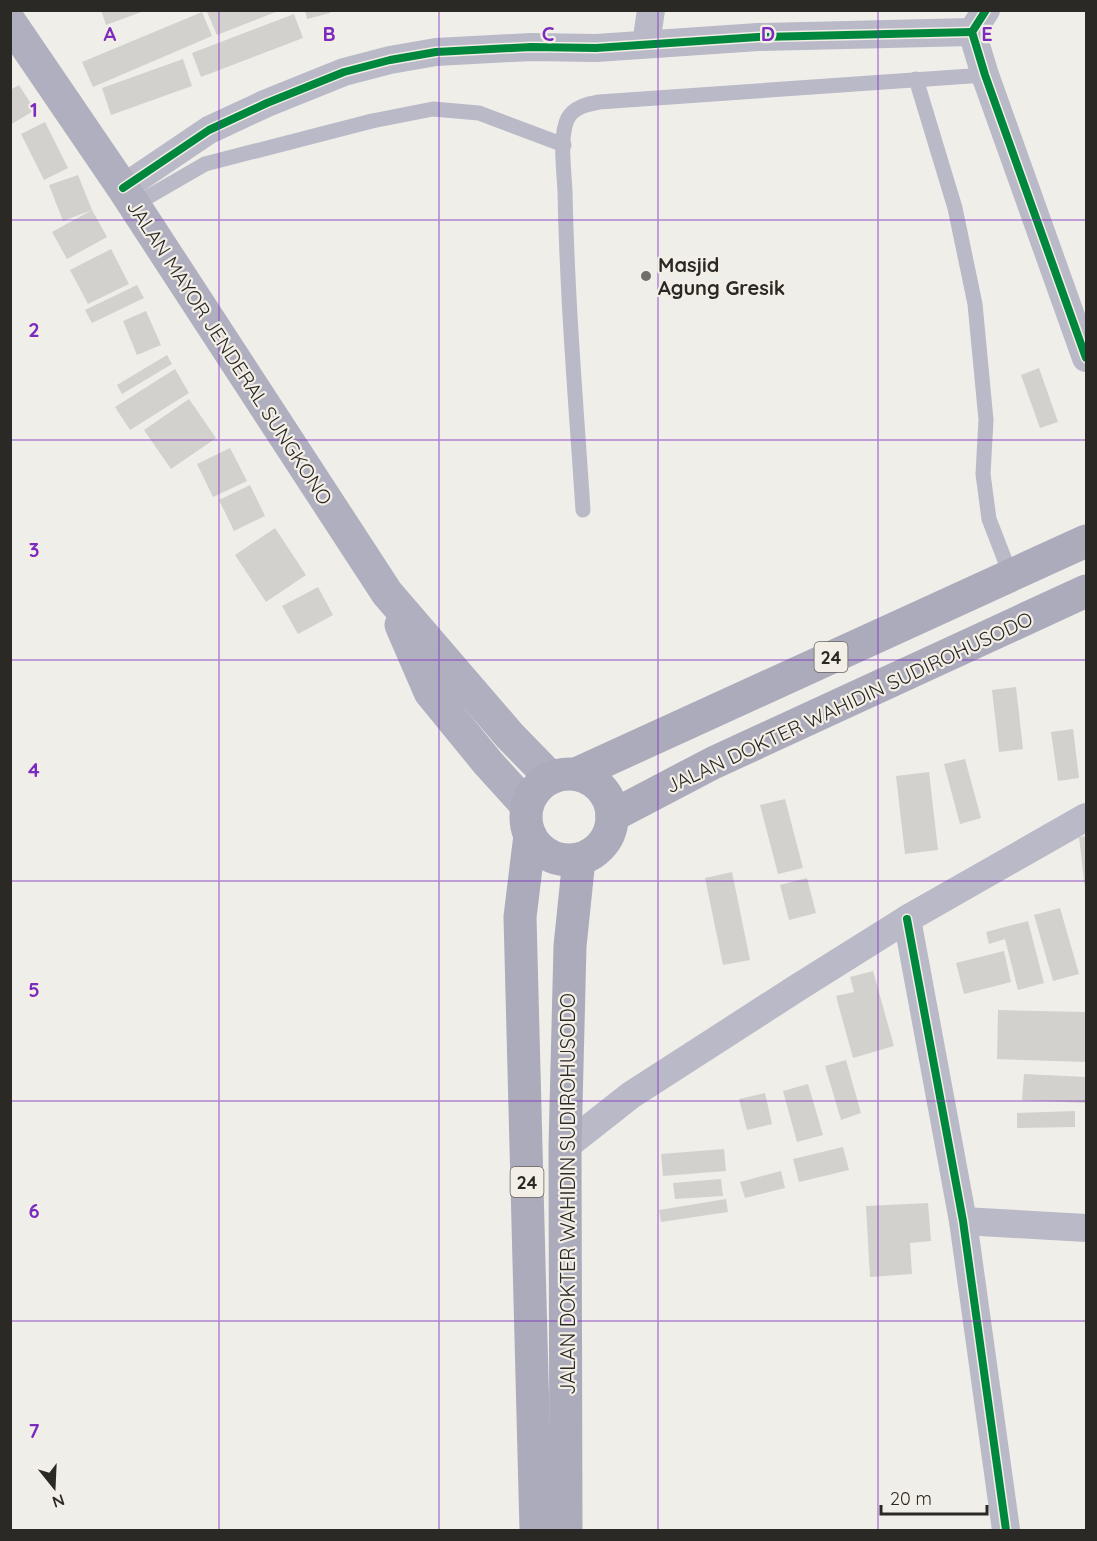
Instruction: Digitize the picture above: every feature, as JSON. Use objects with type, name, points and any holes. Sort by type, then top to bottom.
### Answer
[{"type":"highway","name":"24","points":[[528,820],[536,789],[1086,541]]},
{"type":"highway","name":"JALAN DOKTER WAHIDIN SUDIROHUSODO","points":[[612,816],[713,763],[1086,591]]},
{"type":"highway","points":[[528,820],[534,842],[546,853],[562,859],[579,859],[594,852],[606,840],[612,824],[609,799],[592,780],[563,776]]},
{"type":"highway","name":"JALAN DOKTER WAHIDIN SUDIROHUSODO","points":[[528,820],[520,917],[536,1530]]},
{"type":"highway","name":"JALAN DOKTER WAHIDIN SUDIROHUSODO","points":[[566,1530],[565,1147],[570,946],[579,859]]},
{"type":"main road","name":"JALAN MAYOR JENDERAL SUNGKONO","points":[[10,22],[128,196],[387,593],[502,727],[563,776]]},
{"type":"main road","name":"JALAN MAYOR JENDERAL SUNGKONO","points":[[387,593],[430,692],[488,763],[528,820]]},
{"type":"street","points":[[646,44],[651,10]]},
{"type":"street","points":[[128,196],[209,130],[267,103],[355,69],[390,60],[436,52],[531,47],[596,48],[979,21],[985,75],[1086,358]]},
{"type":"street","points":[[565,1147],[631,1095],[908,919],[1086,817]]},
{"type":"street","points":[[908,919],[963,1221],[1006,1530]]},
{"type":"street","points":[[963,1221],[1086,1228]]},
{"type":"lane","points":[[583,510],[566,244],[564,145],[567,120],[577,108],[588,104],[985,75]]},
{"type":"lane","points":[[916,79],[955,208],[975,304],[986,420],[983,474],[989,519],[1011,576]]},
{"type":"lane","points":[[128,196],[205,164],[361,124],[433,109],[479,113],[564,145]]},
{"type":"building","points":[[101,10],[144,10],[144,11],[106,25]]},
{"type":"building","points":[[212,10],[278,11],[217,35],[207,12]]},
{"type":"building","points":[[305,10],[330,10],[330,13],[307,19]]},
{"type":"building","points":[[202,12],[212,36],[93,87],[82,62]]},
{"type":"building","points":[[294,14],[303,38],[201,77],[192,53]]},
{"type":"building","points":[[183,59],[192,86],[111,115],[102,88]]},
{"type":"building","points":[[19,85],[35,110],[10,125],[10,90]]},
{"type":"building","points":[[45,122],[68,168],[44,180],[21,134]]},
{"type":"building","points":[[78,175],[92,210],[63,221],[49,185]]},
{"type":"building","points":[[92,210],[107,237],[67,259],[52,232]]},
{"type":"building","points":[[111,249],[129,284],[88,304],[70,270]]},
{"type":"building","points":[[137,285],[144,298],[92,323],[85,310]]},
{"type":"building","points":[[146,311],[161,345],[137,355],[123,321]]},
{"type":"building","points":[[167,355],[172,364],[122,394],[117,385]]},
{"type":"building","points":[[1039,368],[1058,422],[1040,428],[1021,375]]},
{"type":"building","points":[[175,369],[189,393],[130,430],[115,407]]},
{"type":"building","points":[[189,399],[216,438],[171,469],[144,430]]},
{"type":"building","points":[[230,448],[247,481],[213,497],[197,464]]},
{"type":"building","points":[[250,485],[265,516],[234,531],[219,500]]},
{"type":"building","points":[[275,528],[306,575],[266,602],[235,555]]},
{"type":"building","points":[[318,587],[333,615],[298,634],[282,606]]},
{"type":"building","points":[[1016,687],[1023,749],[999,752],[992,690]]},
{"type":"building","points":[[1073,729],[1079,778],[1058,781],[1051,732]]},
{"type":"building","points":[[965,759],[981,818],[960,824],[944,764]]},
{"type":"building","points":[[929,772],[938,850],[905,854],[896,776]]},
{"type":"building","points":[[785,799],[803,868],[778,874],[760,805]]},
{"type":"building","points":[[1086,836],[1086,889],[1085,889],[1079,837]]},
{"type":"building","points":[[732,872],[750,960],[723,965],[705,878]]},
{"type":"building","points":[[807,878],[816,913],[789,920],[780,885]]},
{"type":"building","points":[[1060,908],[1079,974],[1053,981],[1034,915]]},
{"type":"building","points":[[1028,921],[1044,983],[1018,990],[1005,939],[989,944],[986,932]]},
{"type":"building","points":[[1004,951],[1011,982],[964,994],[956,963]]},
{"type":"building","points":[[873,971],[894,1046],[853,1058],[836,996],[854,992],[850,977]]},
{"type":"building","points":[[998,1010],[1086,1012],[1086,1062],[997,1059]]},
{"type":"building","points":[[846,1060],[861,1113],[841,1120],[825,1066]]},
{"type":"building","points":[[1024,1074],[1086,1077],[1086,1103],[1022,1100]]},
{"type":"building","points":[[808,1084],[823,1135],[797,1142],[783,1091]]},
{"type":"building","points":[[765,1093],[772,1124],[747,1130],[739,1099]]},
{"type":"building","points":[[1075,1111],[1075,1127],[1017,1128],[1017,1113]]},
{"type":"building","points":[[843,1147],[849,1170],[799,1182],[793,1159]]},
{"type":"building","points":[[724,1149],[726,1171],[663,1176],[661,1154]]},
{"type":"building","points":[[781,1171],[785,1188],[745,1198],[740,1182]]},
{"type":"building","points":[[721,1179],[723,1196],[675,1199],[673,1183]]},
{"type":"building","points":[[726,1199],[728,1212],[661,1222],[659,1210]]},
{"type":"building","points":[[928,1203],[931,1241],[910,1243],[912,1274],[870,1277],[866,1206]]},
{"type":"cycle path","points":[[986,10],[972,32],[985,75],[1086,358]]},
{"type":"cycle path","points":[[123,188],[209,130],[267,103],[344,72],[390,60],[436,52],[531,47],[596,48],[758,37],[972,32]]},
{"type":"cycle path","points":[[907,919],[963,1221],[1006,1530]]},
{"type":"place","name":"Masjid Agung Gresik","points":[[646,276]]}]
